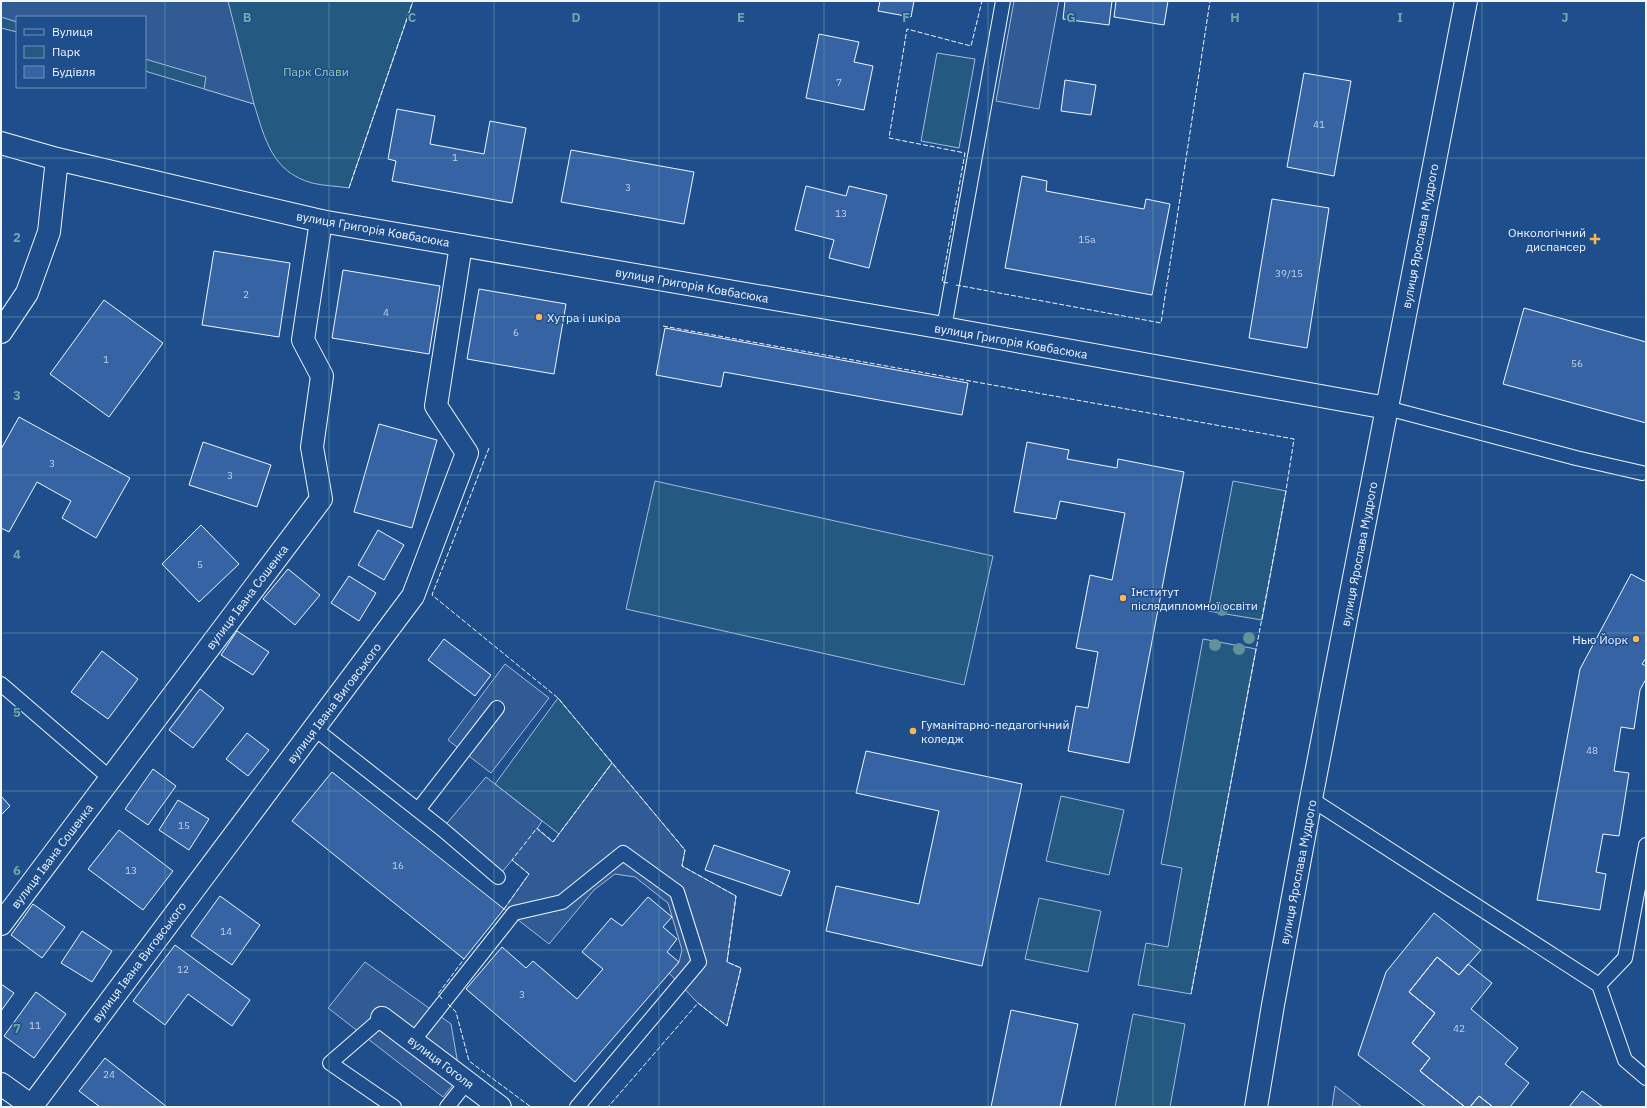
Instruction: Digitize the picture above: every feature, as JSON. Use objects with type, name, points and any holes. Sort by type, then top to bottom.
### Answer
[{"type":"street","name":"вулиця Ярослава Мудрого","points":[[1256,1107],[1311,799],[1466,1]]},
{"type":"street","name":"вулиця Григорія Ковбасюка","points":[[1,143],[57,159],[322,221],[944,328],[1387,408]]},
{"type":"street","points":[[1,332],[27,293],[49,232],[57,159]]},
{"type":"street","name":"вулиця Івана Сошенка","points":[[1,924],[321,499],[312,447],[322,376],[303,340],[322,221]]},
{"type":"street","name":"вулиця Івана Виговського","points":[[32,1107],[414,596],[467,453],[436,406],[461,245]]},
{"type":"street","name":"вулиця Гоголя","points":[[382,1018],[500,1107]]},
{"type":"street","points":[[1,1084],[32,1107]]},
{"type":"lane","points":[[944,328],[1003,1]]},
{"type":"lane","points":[[1387,408],[1576,458],[1642,473]]},
{"type":"lane","points":[[1,684],[110,778]]},
{"type":"lane","points":[[418,810],[497,708]]},
{"type":"lane","points":[[315,729],[418,810],[498,877]]},
{"type":"lane","points":[[1311,799],[1599,984],[1625,1060],[1646,1078]]},
{"type":"lane","points":[[1599,984],[1625,958],[1646,845]]},
{"type":"lane","points":[[413,1041],[514,913],[562,902],[623,853],[677,892],[699,962],[578,1107]]},
{"type":"lane","points":[[382,1018],[330,1063],[394,1107]]},
{"type":"lane","points":[[447,1107],[467,1082]]},
{"type":"green space","name":"Парк Слави","points":[[1,1],[413,1],[349,188],[312,183],[298,178],[288,171],[272,152],[262,130],[254,104],[146,71],[146,16],[16,16],[16,32],[1,28]]},
{"type":"green space","points":[[937,53],[975,59],[959,148],[921,141]]},
{"type":"green space","points":[[655,481],[993,556],[964,685],[626,609]]},
{"type":"green space","points":[[1233,481],[1286,491],[1262,620],[1208,611]]},
{"type":"green space","points":[[1203,639],[1256,649],[1191,994],[1138,985],[1146,943],[1168,947],[1182,868],[1161,864]]},
{"type":"green space","points":[[558,698],[612,763],[559,834],[495,784]]},
{"type":"green space","points":[[1061,796],[1124,810],[1109,875],[1046,861]]},
{"type":"green space","points":[[1039,898],[1101,911],[1088,972],[1025,959]]},
{"type":"green space","points":[[1133,1014],[1185,1024],[1170,1107],[1115,1107]]},
{"type":"shaded area","points":[[1,1],[228,1],[254,104],[204,89],[206,77],[146,59],[146,16],[16,16],[16,22],[1,17]]},
{"type":"shaded area","points":[[1014,1],[1059,1],[1039,109],[996,101]]},
{"type":"shaded area","points":[[505,664],[549,698],[491,773],[448,740]]},
{"type":"shaded area","points":[[612,763],[685,850],[682,866],[736,896],[727,962],[741,968],[727,1026],[698,1003],[669,973],[679,962],[682,950],[668,903],[635,877],[615,874],[594,890],[549,944],[504,909],[529,874],[512,860],[498,877],[442,829],[486,777],[542,821],[537,829],[553,842]]},
{"type":"shaded area","points":[[365,962],[451,1024],[460,1076],[443,1097],[328,1008]]},
{"type":"shaded area","points":[[1335,1086],[1362,1107],[1332,1107]]},
{"type":"building","points":[[880,1],[914,1],[911,17],[878,11]]},
{"type":"building","points":[[1065,1],[1112,1],[1109,25],[1063,19]]},
{"type":"building","points":[[1116,1],[1168,1],[1164,25],[1114,17]]},
{"type":"building","points":[[819,34],[859,42],[854,62],[873,66],[864,110],[806,98]]},
{"type":"building","points":[[1304,73],[1351,81],[1334,176],[1287,167]]},
{"type":"building","points":[[1065,80],[1096,85],[1091,115],[1061,111]]},
{"type":"building","points":[[397,109],[435,116],[430,144],[484,154],[490,121],[526,128],[512,203],[392,181],[396,161],[388,159]]},
{"type":"building","points":[[571,150],[694,172],[684,224],[561,202]]},
{"type":"building","points":[[1022,176],[1047,181],[1046,191],[1144,209],[1146,199],[1170,204],[1152,295],[1005,268]]},
{"type":"building","points":[[806,186],[846,196],[849,186],[887,195],[869,268],[829,258],[834,240],[795,230]]},
{"type":"building","points":[[1272,199],[1329,208],[1307,348],[1249,338]]},
{"type":"building","points":[[214,251],[290,263],[279,337],[202,325]]},
{"type":"building","points":[[343,270],[440,286],[429,354],[332,338]]},
{"type":"building","points":[[479,289],[566,304],[554,374],[467,359]]},
{"type":"building","points":[[104,300],[163,343],[109,417],[50,374]]},
{"type":"building","points":[[1524,308],[1646,342],[1646,423],[1503,384]]},
{"type":"building","points":[[665,328],[968,383],[962,415],[724,372],[721,387],[656,375]]},
{"type":"building","points":[[19,417],[130,478],[96,538],[62,518],[71,501],[37,482],[9,532],[1,528],[1,449]]},
{"type":"building","points":[[379,424],[437,440],[412,528],[354,512]]},
{"type":"building","points":[[203,442],[271,465],[257,507],[189,485]]},
{"type":"building","name":"Інститут післядипломної освіти","points":[[1027,442],[1069,450],[1067,459],[1117,468],[1118,459],[1184,472],[1129,763],[1068,751],[1076,706],[1088,708],[1098,652],[1076,648],[1090,575],[1112,580],[1125,513],[1060,501],[1056,519],[1014,512]]},
{"type":"building","points":[[201,525],[239,564],[199,602],[162,564]]},
{"type":"building","points":[[378,530],[404,545],[384,580],[358,565]]},
{"type":"building","points":[[288,569],[320,595],[295,625],[263,599]]},
{"type":"building","points":[[1631,574],[1646,582],[1646,658],[1642,664],[1646,666],[1646,679],[1640,690],[1634,729],[1621,727],[1614,771],[1629,773],[1619,836],[1603,834],[1596,872],[1606,874],[1600,910],[1537,900],[1580,669]]},
{"type":"building","points":[[349,576],[376,593],[359,621],[331,603]]},
{"type":"building","points":[[237,631],[269,652],[253,675],[221,655]]},
{"type":"building","points":[[444,639],[491,675],[475,696],[428,660]]},
{"type":"building","points":[[102,651],[138,679],[108,719],[71,692]]},
{"type":"building","points":[[200,689],[224,708],[193,748],[169,730]]},
{"type":"building","points":[[247,733],[269,750],[248,776],[226,759]]},
{"type":"building","points":[[866,751],[1022,784],[982,966],[826,931],[836,886],[919,904],[939,811],[856,793]]},
{"type":"building","points":[[153,769],[176,786],[148,825],[125,809]]},
{"type":"building","points":[[332,772],[504,909],[464,959],[292,821]]},
{"type":"building","points":[[1,796],[10,806],[1,815]]},
{"type":"building","points":[[178,800],[209,819],[189,850],[159,830]]},
{"type":"building","points":[[119,830],[173,871],[143,910],[88,869]]},
{"type":"building","points":[[714,845],[790,871],[781,896],[705,870]]},
{"type":"building","points":[[220,896],[260,925],[232,965],[191,936]]},
{"type":"building","points":[[648,897],[672,917],[663,927],[677,939],[667,952],[679,962],[575,1082],[466,989],[502,947],[526,968],[533,961],[577,999],[603,969],[582,952],[611,918],[622,926]]},
{"type":"building","points":[[33,904],[65,927],[42,958],[11,935]]},
{"type":"building","points":[[1434,913],[1481,950],[1459,975],[1437,957],[1409,992],[1435,1013],[1412,1043],[1430,1058],[1420,1071],[1465,1107],[1426,1107],[1358,1055],[1386,972]]},
{"type":"building","points":[[82,931],[112,951],[92,982],[61,963]]},
{"type":"building","points":[[175,945],[250,1000],[232,1026],[188,994],[165,1025],[133,1001]]},
{"type":"building","points":[[1437,957],[1459,975],[1468,964],[1492,983],[1471,1009],[1518,1048],[1505,1064],[1529,1083],[1510,1107],[1493,1107],[1479,1096],[1470,1107],[1465,1107],[1420,1071],[1430,1058],[1412,1043],[1435,1013],[1409,992]]},
{"type":"building","points":[[1,984],[14,993],[1,1011]]},
{"type":"building","points":[[36,992],[66,1014],[34,1058],[4,1036]]},
{"type":"building","points":[[1011,1010],[1078,1024],[1060,1107],[991,1107]]},
{"type":"building","points":[[105,1058],[167,1107],[100,1107],[79,1091]]},
{"type":"building","points":[[1582,1091],[1603,1107],[1569,1107]]},
{"type":"building","points":[[1479,1096],[1493,1107],[1470,1107]]},
{"type":"fence","points":[[349,188],[413,1]]},
{"type":"fence","points":[[948,283],[942,282],[965,153],[889,138],[907,29],[971,46],[982,1]]},
{"type":"fence","points":[[956,285],[1161,323],[1210,1]]},
{"type":"fence","points":[[663,326],[1294,439],[1286,491],[1191,994]]},
{"type":"fence","points":[[489,448],[432,595],[558,698],[685,850],[682,866],[736,896],[727,962],[741,968],[727,1026],[698,1003],[608,1107]]},
{"type":"fence","points":[[504,909],[529,874],[512,860],[537,828],[553,842],[612,763]]},
{"type":"fence","points":[[442,999],[438,994],[464,959]]},
{"type":"fence","points":[[448,1004],[456,1012],[469,1061],[531,1107]]},
{"type":"place","name":"Онкологічний диспансер","points":[[1595,239]]},
{"type":"place","name":"Хутра і шкіра","points":[[539,317]]},
{"type":"place","name":"Інститут післядипломної освіти","points":[[1123,598]]},
{"type":"place","name":"Нью Йорк","points":[[1636,639]]},
{"type":"place","name":"Гуманітарно-педагогічний коледж","points":[[913,731]]}]
